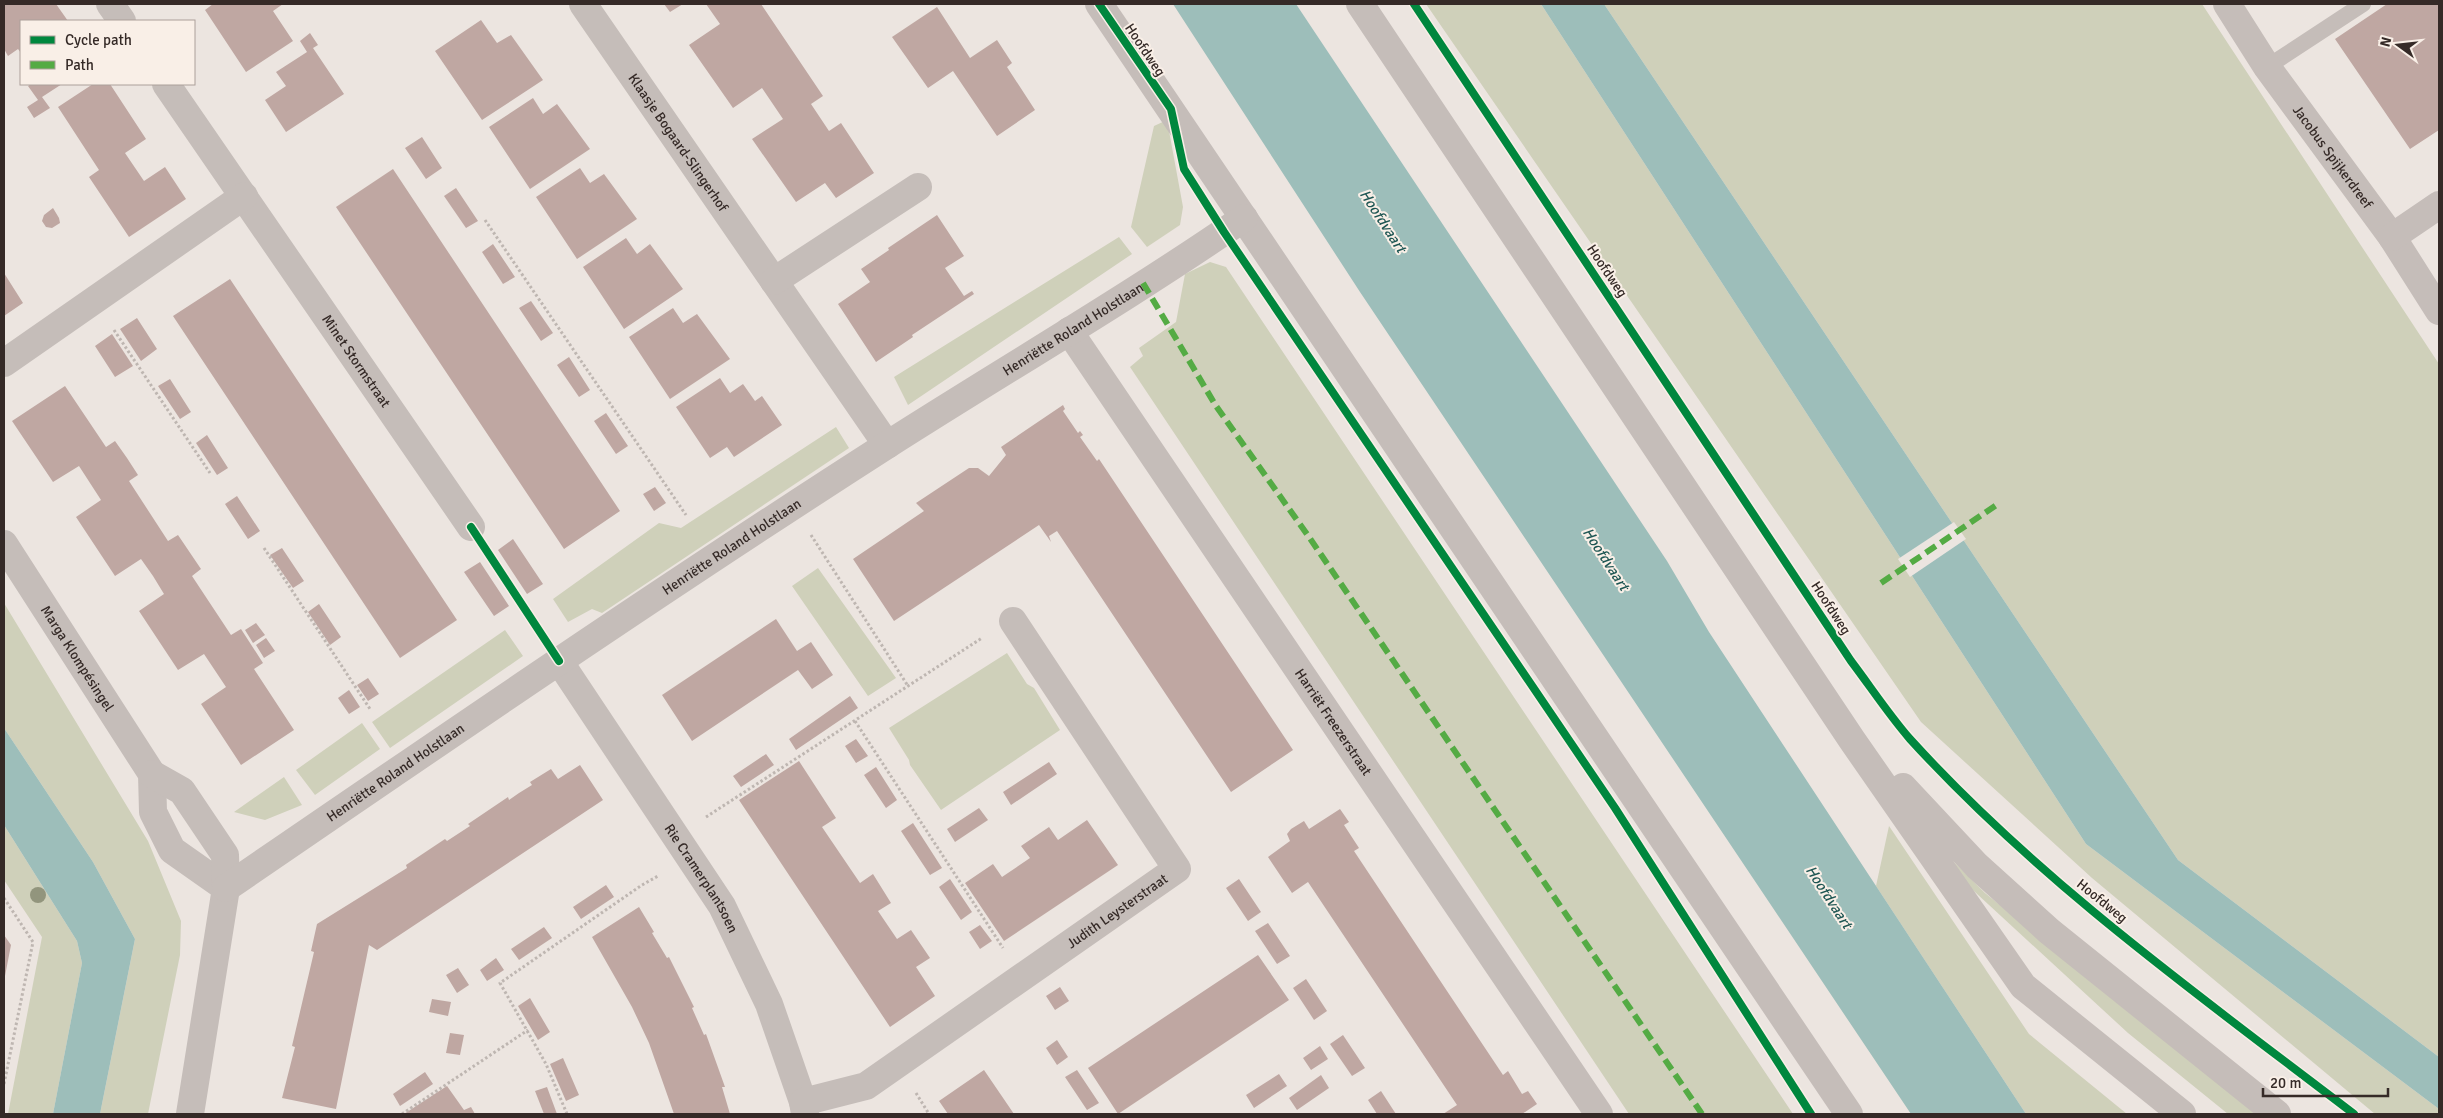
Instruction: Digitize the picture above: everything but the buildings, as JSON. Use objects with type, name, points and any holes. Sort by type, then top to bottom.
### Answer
[{"type":"street","points":[[110,4],[121,20]]},
{"type":"street","name":"Klaasje Bogaard-Slingerhof","points":[[583,4],[887,445]]},
{"type":"street","name":"Hoofdweg","points":[[1100,4],[1849,1114]]},
{"type":"street","points":[[1360,4],[1852,740],[2022,986],[2182,1114]]},
{"type":"street","name":"Jacobus Spijkerdreef","points":[[2231,5],[2266,67],[2392,237],[2439,311]]},
{"type":"street","name":"Minet Stormstraat","points":[[167,85],[471,527]]},
{"type":"street","points":[[774,281],[918,186]]},
{"type":"street","points":[[4,363],[244,196]]},
{"type":"street","points":[[2392,237],[2439,206]]},
{"type":"street","name":"Henriëtte Roland Holstlaan","points":[[226,888],[559,661],[792,507],[1244,218]]},
{"type":"street","name":"Harriët Freezerstraat","points":[[1069,331],[1598,1114]]},
{"type":"street","name":"Marga Klompésingel","points":[[4,544],[152,774],[182,791],[226,855],[226,888],[190,1114]]},
{"type":"street","name":"Judith Leysterstraat","points":[[804,1108],[866,1086],[1177,869],[1013,621]]},
{"type":"street","name":"Rie Cramerplantsoen","points":[[559,661],[722,906],[768,1004],[804,1108]]},
{"type":"street","points":[[1852,740],[1896,780],[1937,826],[1977,866],[2042,924],[2170,1030],[2276,1114]]},
{"type":"street","name":"Marga Klompésingel","points":[[152,774],[154,812],[172,850],[226,888]]},
{"type":"lane","points":[[2266,67],[2363,4]]},
{"type":"path","points":[[486,220],[686,515]]},
{"type":"path","points":[[94,300],[210,473]]},
{"type":"path","points":[[792,507],[908,686]]},
{"type":"path","points":[[264,548],[370,709]]},
{"type":"path","points":[[676,837],[1007,622],[1013,621]]},
{"type":"path","points":[[854,721],[1022,978]]},
{"type":"path","points":[[567,1114],[546,1064],[500,983],[660,874]]},
{"type":"path","points":[[4,898],[33,942],[4,1084]]},
{"type":"path","points":[[402,1114],[528,1030]]},
{"type":"green space","points":[[1426,4],[1541,4],[2086,844],[2439,1109],[2439,1114],[2375,1114],[2092,878],[1921,722]]},
{"type":"green space","points":[[1604,4],[2202,4],[2439,364],[2439,1057],[2178,860]]},
{"type":"green space","points":[[1167,120],[1183,207],[1180,225],[1147,247],[1131,227],[1154,126]]},
{"type":"green space","points":[[1119,237],[1132,254],[908,405],[894,377]]},
{"type":"green space","points":[[1210,262],[1226,267],[1793,1114],[1629,1114],[1130,367],[1143,356],[1139,348],[1176,322],[1185,274]]},
{"type":"green space","points":[[836,427],[849,448],[602,613],[592,609],[568,622],[553,599],[659,523],[681,528]]},
{"type":"green space","points":[[818,568],[896,678],[868,696],[792,586]]},
{"type":"green space","points":[[4,603],[148,841],[181,921],[180,955],[148,1114],[100,1114],[135,939],[93,862],[4,728]]},
{"type":"green space","points":[[505,630],[523,656],[390,748],[372,722]]},
{"type":"green space","points":[[1007,653],[1027,684],[1034,688],[1060,730],[941,810],[910,765],[909,760],[889,728]]},
{"type":"green space","points":[[362,723],[380,749],[315,795],[296,770]]},
{"type":"green space","points":[[284,777],[302,805],[265,820],[234,812]]},
{"type":"green space","points":[[4,825],[77,941],[82,963],[53,1114],[8,1114],[42,937],[4,880]]},
{"type":"green space","points":[[1889,826],[2029,1034],[2127,1114],[2026,1114],[1876,886]]},
{"type":"green space","points":[[1950,858],[1985,893],[2259,1114],[2228,1114],[2128,1033],[1950,869]]},
{"type":"water","name":"Hoofdvaart","points":[[1173,4],[1296,4],[1667,561],[1709,632],[2026,1114],[1911,1114],[1360,292]]},
{"type":"water","points":[[1541,4],[1604,4],[2178,860],[2439,1057],[2439,1109],[2086,844]]},
{"type":"water","points":[[4,728],[93,862],[135,939],[100,1114],[53,1114],[82,963],[77,941],[4,825]]},
{"type":"pier","points":[[1954,522],[1966,539],[1910,577],[1898,559]]},
{"type":"marked path","points":[[1143,283],[1216,406],[1309,537],[1702,1114]]},
{"type":"marked path","points":[[1881,583],[1998,504]]},
{"type":"cycle path","points":[[1099,4],[1171,109],[1184,169],[1224,232],[1615,808],[1811,1114]]},
{"type":"cycle path","points":[[1414,4],[1851,661],[1910,739],[1960,791],[2067,890],[2181,982],[2354,1114]]},
{"type":"cycle path","points":[[471,527],[559,661]]}]
